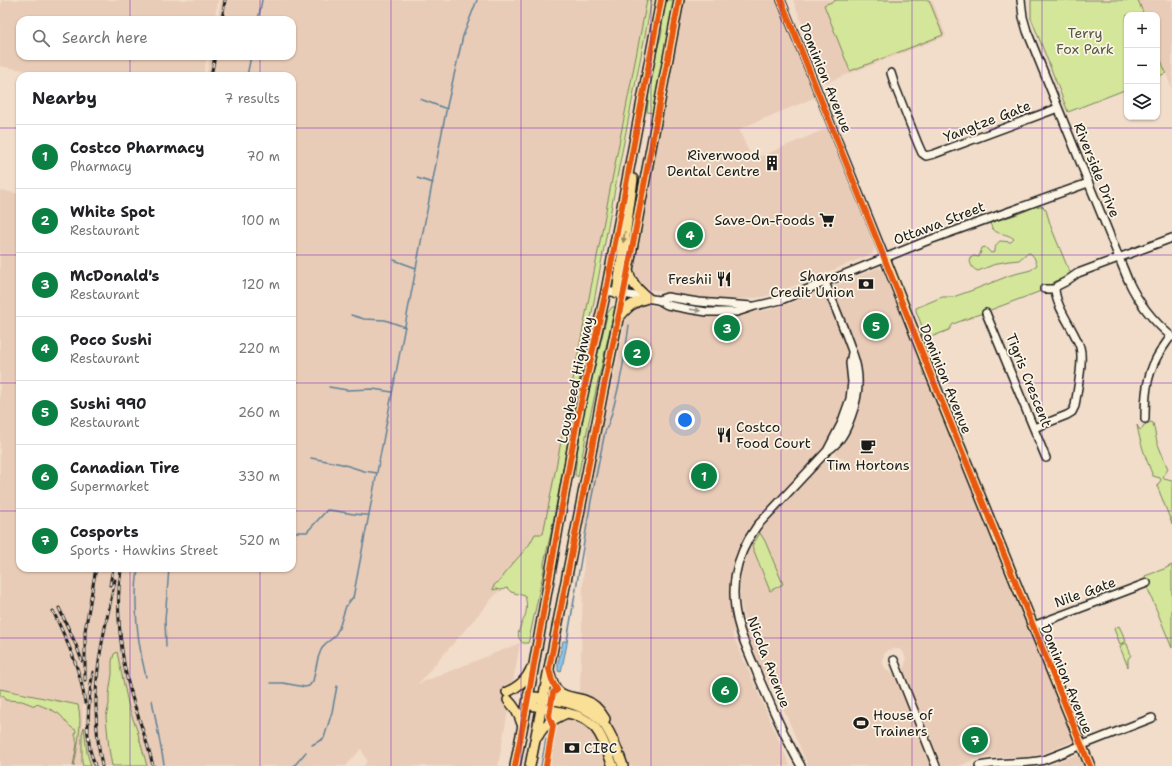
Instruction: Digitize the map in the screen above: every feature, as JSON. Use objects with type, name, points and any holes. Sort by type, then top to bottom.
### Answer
[{"type":"main road","name":"Lougheed Highway","points":[[515,766],[577,421],[606,291],[661,0]]},
{"type":"main road","name":"Lougheed Highway","points":[[530,766],[618,320],[620,293],[628,270],[679,0]]},
{"type":"main road","points":[[620,293],[637,154],[639,120]]},
{"type":"main road","name":"Dominion Avenue","points":[[885,258],[1090,766]]},
{"type":"main road","points":[[628,270],[632,282],[639,291],[648,298]]},
{"type":"main road","points":[[618,320],[623,313],[637,301],[648,298]]},
{"type":"main road","points":[[522,725],[519,715],[507,696],[525,680],[535,661]]},
{"type":"main road","points":[[549,669],[556,690],[562,695],[584,700],[593,704],[600,711],[606,720],[623,766]]},
{"type":"main road","points":[[528,700],[542,703],[579,706],[597,716],[604,723],[610,733]]},
{"type":"main road","points":[[542,703],[582,718],[597,729],[613,766]]},
{"type":"main road","points":[[534,747],[541,730],[551,721],[567,713]]},
{"type":"street","name":"Dominion Avenue","points":[[781,0],[885,258]]},
{"type":"street","name":"Riverside Drive","points":[[1021,0],[1024,24],[1118,258],[1137,298],[1156,322],[1171,336]]},
{"type":"street","name":"Yangtze Gate","points":[[891,73],[918,144],[924,155],[928,156],[1058,108]]},
{"type":"street","name":"Ottawa Street","points":[[606,291],[658,300],[667,297],[698,302],[755,306],[782,300],[924,242],[1088,183]]},
{"type":"street","points":[[1044,289],[1055,289],[1057,286],[1078,273],[1172,238]]},
{"type":"street","name":"Nicola Avenue","points":[[826,282],[856,362],[858,382],[856,400],[827,451]]},
{"type":"street","points":[[1034,428],[1070,414],[1075,406],[1081,362],[1080,349],[1077,340],[1064,316],[1055,294],[1055,289]]},
{"type":"street","name":"Tigris Crescent","points":[[986,312],[1046,458]]},
{"type":"street","points":[[1145,419],[1145,403],[1149,376],[1157,356],[1171,336]]},
{"type":"street","name":"Nicola Avenue","points":[[801,766],[767,696],[740,631],[734,585],[738,561],[748,539],[757,526],[827,451],[834,446],[845,431],[854,390],[850,363],[852,352]]},
{"type":"street","name":"Nile Gate","points":[[1033,626],[1147,583]]},
{"type":"street","points":[[894,660],[936,766]]},
{"type":"street","points":[[979,766],[990,764],[1036,762],[1082,746],[1152,718]]},
{"type":"shaded area","points":[[2,0],[218,0],[215,16],[16,16],[16,60],[206,60],[204,72],[35,72],[0,66],[0,11]]},
{"type":"shaded area","points":[[221,0],[648,0],[543,540],[418,684],[520,643],[498,766],[364,766],[367,760],[361,749],[346,766],[91,766],[87,753],[85,730],[87,676],[83,707],[83,766],[0,766],[0,190],[16,193],[16,572],[296,572],[296,72],[207,72],[209,60],[296,60],[296,16],[218,16]]},
{"type":"shaded area","points":[[685,0],[776,0],[816,97],[739,129],[752,160],[828,128],[874,246],[872,254],[779,292],[763,297],[715,300],[667,293],[641,287],[632,273]]},
{"type":"shaded area","points":[[793,0],[932,0],[946,36],[825,83]]},
{"type":"shaded area","points":[[1138,0],[1172,0],[1172,89],[1160,58],[1160,12],[1143,12]]},
{"type":"shaded area","points":[[878,268],[885,273],[1073,739],[1071,742],[1045,753],[1028,757],[989,757],[976,759],[959,766],[942,766],[904,673],[906,660],[905,656],[899,649],[895,649],[888,650],[884,654],[882,660],[883,664],[886,669],[895,676],[932,766],[808,766],[777,694],[759,665],[744,629],[745,624],[740,599],[740,581],[746,556],[757,535],[826,459],[832,459],[844,467],[847,462],[836,454],[835,450],[843,439],[860,370],[856,347],[834,292],[834,287]]},
{"type":"shaded area","points":[[820,292],[825,295],[848,355],[850,378],[845,409],[830,440],[748,529],[736,553],[729,584],[731,610],[737,630],[732,633],[790,766],[549,766],[557,725],[580,691],[585,514],[601,428],[610,394],[627,314],[637,307],[648,305],[685,311],[740,314],[779,307]]},
{"type":"shaded area","points":[[1076,755],[1081,758],[1084,766],[1047,766]]},
{"type":"green space","points":[[647,0],[652,0],[619,167],[551,533],[529,640],[528,643],[523,643],[520,640],[518,633],[526,611],[525,596],[511,592],[507,588],[493,590],[494,585],[501,580],[503,575],[529,545],[535,534],[543,534]]},
{"type":"green space","points":[[664,0],[676,0],[654,113],[647,112],[651,72],[662,32],[661,17]]},
{"type":"green space","points":[[837,0],[929,0],[943,35],[850,71],[824,5]]},
{"type":"green space","name":"Terry Fox Park","points":[[1031,0],[1138,0],[1143,12],[1124,12],[1124,90],[1068,112],[1031,18]]},
{"type":"green space","points":[[1160,58],[1166,73],[1160,76]]},
{"type":"green space","points":[[1036,206],[1042,206],[1046,210],[1051,227],[1071,274],[1053,287],[1043,287],[1041,291],[953,324],[949,330],[928,338],[916,308],[942,297],[953,297],[1011,275],[1031,270],[1037,265],[1034,257],[1030,253],[1026,254],[1019,260],[998,263],[978,271],[974,269],[970,262],[970,258],[974,256],[979,257],[982,248],[985,247],[991,253],[995,252],[996,246],[1000,241],[1011,242],[1014,239],[994,230],[990,223]]},
{"type":"green space","points":[[612,307],[615,307],[578,477],[575,475],[577,453],[584,412],[607,314]]},
{"type":"green space","points":[[1151,422],[1153,423],[1157,442],[1168,469],[1163,477],[1164,479],[1172,481],[1172,524],[1157,486],[1161,480],[1160,478],[1153,476],[1138,432],[1137,425],[1141,430],[1144,425]]},
{"type":"green space","points":[[760,533],[765,541],[783,584],[770,591],[752,546]]},
{"type":"green space","points":[[1172,565],[1172,648],[1148,589],[1149,587],[1145,576]]},
{"type":"green space","points":[[1119,626],[1126,641],[1120,644],[1114,629]]},
{"type":"green space","points":[[1126,643],[1131,655],[1128,659],[1128,667],[1120,647]]},
{"type":"green space","points":[[117,652],[129,708],[147,766],[112,766],[106,717],[109,704],[112,661],[114,654]]},
{"type":"green space","points":[[0,689],[78,705],[80,727],[74,766],[77,744],[75,736],[76,730],[73,729],[59,714],[37,704],[35,706],[22,701],[5,700],[4,696],[0,697]]},
{"type":"green space","points":[[84,727],[87,753],[91,766],[83,766],[82,762],[82,734]]},
{"type":"water","points":[[563,641],[567,641],[567,644],[561,672],[558,671],[558,663]]},
{"type":"waterway","points":[[259,16],[262,0]]},
{"type":"waterway","points":[[353,598],[447,106],[463,36],[477,0]]},
{"type":"waterway","points":[[248,72],[250,60]]},
{"type":"waterway","points":[[420,99],[447,109]]},
{"type":"waterway","points":[[417,178],[433,183]]},
{"type":"waterway","points":[[394,260],[416,268]]},
{"type":"waterway","points":[[351,315],[364,319],[385,320],[405,327]]},
{"type":"waterway","points":[[567,641],[591,501],[605,432],[612,413],[621,376],[629,325]]},
{"type":"waterway","points":[[329,387],[347,390],[373,389],[392,392]]},
{"type":"waterway","points":[[311,458],[377,473]]},
{"type":"waterway","points":[[296,532],[307,532],[327,510],[368,515]]},
{"type":"waterway","points":[[138,572],[136,609],[138,636],[146,677]]},
{"type":"waterway","points":[[166,647],[165,620],[169,572]]},
{"type":"waterway","points":[[271,683],[283,683],[305,687],[309,686],[313,681],[321,650],[325,644],[334,637],[339,628],[346,606],[353,597]]},
{"type":"waterway","points":[[312,745],[324,738],[332,712],[337,686]]},
{"type":"waterway","points":[[152,700],[164,764]]},
{"type":"waterway","points":[[541,766],[546,739]]},
{"type":"waterway","points":[[294,766],[306,752]]},
{"type":"railway","points":[[223,16],[225,0]]},
{"type":"railway","points":[[212,72],[214,60]]},
{"type":"railway","points":[[85,680],[85,631],[95,572]]},
{"type":"railway","points":[[110,585],[112,572]]},
{"type":"railway","points":[[121,572],[119,626],[122,653],[130,690],[153,766]]},
{"type":"railway","points":[[102,766],[99,751],[96,713],[97,674],[115,580]]},
{"type":"railway","points":[[59,608],[82,661]]},
{"type":"railway","points":[[53,611],[77,667],[85,703]]},
{"type":"railway","points":[[88,732],[89,702],[93,672]]},
{"type":"railway","points":[[87,727],[90,750],[95,766]]},
{"type":"cycle path","points":[[515,766],[577,421],[606,291],[661,0]]},
{"type":"cycle path","points":[[546,766],[553,726],[549,716],[553,693],[557,690],[552,681],[549,669],[625,286],[679,0]]},
{"type":"cycle path","points":[[781,0],[1090,766]]},
{"type":"place","name":"Riverwood Dental Centre","points":[[772,163]]},
{"type":"place","name":"Save-On-Foods","points":[[827,220]]},
{"type":"place","name":"Poco Sushi","points":[[690,235]]},
{"type":"place","name":"Freshii","points":[[724,279]]},
{"type":"place","name":"Sharons Credit Union","points":[[866,284]]},
{"type":"place","name":"Sushi 990","points":[[876,326]]},
{"type":"place","name":"McDonald's","points":[[727,328]]},
{"type":"place","name":"White Spot","points":[[637,353]]},
{"type":"place","name":"Costco Food Court","points":[[724,435]]},
{"type":"place","name":"Tim Hortons","points":[[868,446]]},
{"type":"place","name":"Costco Pharmacy","points":[[704,476]]},
{"type":"place","name":"Canadian Tire","points":[[725,690]]},
{"type":"place","name":"House of Trainers","points":[[861,723]]},
{"type":"place","name":"Cosports","points":[[975,740]]},
{"type":"place","name":"CIBC","points":[[572,748]]}]
